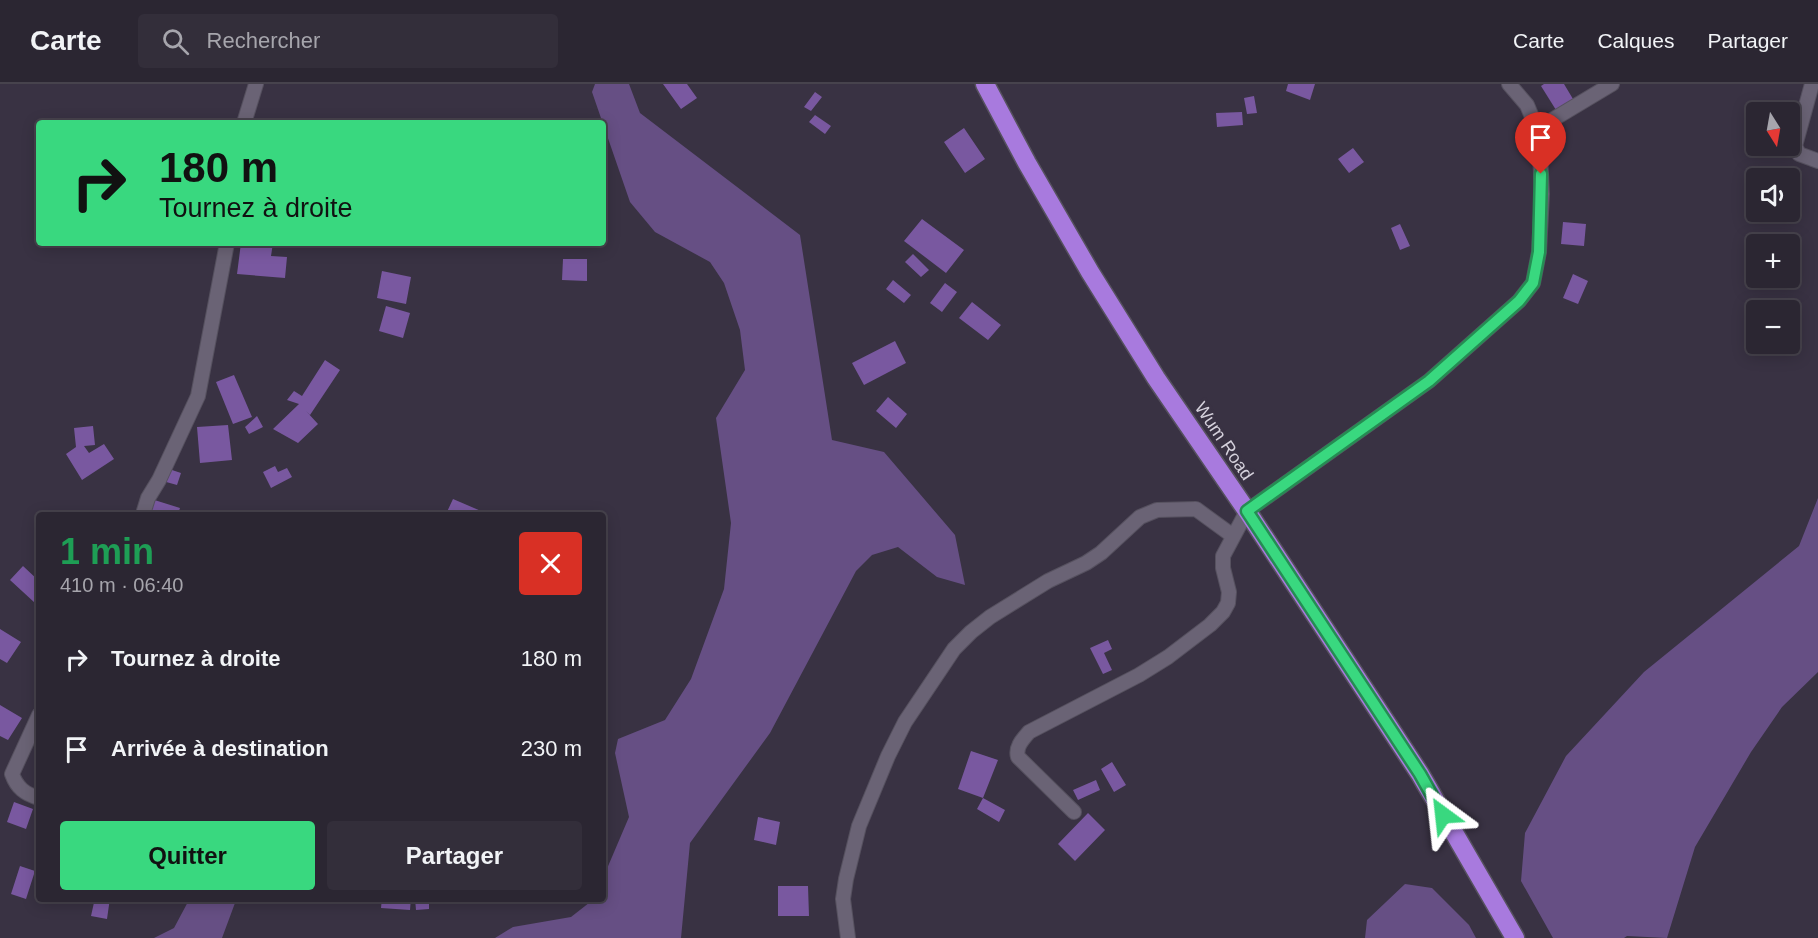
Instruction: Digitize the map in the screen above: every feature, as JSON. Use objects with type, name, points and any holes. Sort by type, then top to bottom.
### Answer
[{"type":"highway","name":"Wum Road","points":[[985,84],[1027,163],[1156,378],[1247,511],[1420,774],[1515,938]]},
{"type":"street","points":[[245,120],[256,84]]},
{"type":"street","points":[[1074,812],[1018,757],[1017,750],[1021,741],[1029,732],[1139,675],[1168,657],[1210,625],[1223,612],[1228,603],[1229,592],[1223,568],[1223,556],[1247,511],[1429,381],[1519,301],[1533,283],[1539,252],[1542,194],[1537,129],[1527,105],[1509,84]]},
{"type":"street","points":[[1537,129],[1612,84]]},
{"type":"street","points":[[1812,84],[1795,146],[1798,154],[1818,161]]},
{"type":"street","points":[[144,512],[148,498],[159,480],[198,396],[226,246]]},
{"type":"street","points":[[848,938],[843,899],[859,826],[905,722],[954,649],[970,632],[1048,581],[1086,563],[1101,553],[1140,517],[1157,510],[1196,509],[1233,536]]},
{"type":"street","points":[[36,722],[12,774],[16,785],[29,795],[36,797]]},
{"type":"shaded area","points":[[595,84],[629,84],[640,113],[800,235],[832,440],[884,452],[955,535],[965,585],[937,577],[898,547],[872,555],[856,571],[770,733],[690,843],[681,938],[495,938],[513,927],[571,917],[590,902],[606,902],[606,871],[629,817],[615,753],[618,739],[665,720],[691,679],[724,589],[731,523],[716,418],[745,370],[740,330],[724,283],[710,262],[655,232],[630,202],[606,133],[606,120],[602,120],[592,92]]},
{"type":"shaded area","points":[[1818,498],[1818,672],[1782,707],[1751,752],[1695,847],[1667,938],[1627,936],[1624,938],[1553,938],[1521,881],[1525,833],[1566,756],[1644,672],[1799,546]]},
{"type":"shaded area","points":[[1405,884],[1432,888],[1469,925],[1476,938],[1365,938],[1367,920]]},
{"type":"shaded area","points":[[188,902],[235,902],[222,938],[154,938],[174,928]]},
{"type":"building","points":[[663,84],[687,84],[697,98],[681,109]]},
{"type":"building","points":[[1288,84],[1315,84],[1310,100],[1286,91]]},
{"type":"building","points":[[1564,84],[1573,99],[1556,110],[1541,86]]},
{"type":"building","points":[[815,92],[822,97],[811,111],[804,107]]},
{"type":"building","points":[[1254,96],[1257,113],[1247,114],[1244,98]]},
{"type":"building","points":[[1242,112],[1243,125],[1217,127],[1216,113]]},
{"type":"building","points":[[815,115],[831,126],[825,134],[809,122]]},
{"type":"building","points":[[964,128],[985,159],[965,173],[944,142]]},
{"type":"building","points":[[1353,148],[1364,162],[1349,173],[1338,159]]},
{"type":"building","points":[[922,219],[964,250],[946,273],[904,241]]},
{"type":"building","points":[[1563,222],[1586,224],[1584,246],[1561,244]]},
{"type":"building","points":[[1400,224],[1410,246],[1400,250],[1391,228]]},
{"type":"building","points":[[241,246],[273,246],[271,256],[287,257],[285,278],[237,274]]},
{"type":"building","points":[[913,254],[929,270],[921,277],[905,262]]},
{"type":"building","points":[[563,259],[587,259],[587,281],[562,280]]},
{"type":"building","points":[[382,271],[411,277],[406,304],[377,298]]},
{"type":"building","points":[[1573,274],[1588,281],[1578,304],[1563,298]]},
{"type":"building","points":[[893,280],[911,295],[904,303],[886,289]]},
{"type":"building","points":[[945,283],[957,292],[942,312],[930,303]]},
{"type":"building","points":[[972,302],[1001,325],[988,340],[959,318]]},
{"type":"building","points":[[386,306],[410,313],[403,338],[379,331]]},
{"type":"building","points":[[895,341],[906,363],[864,385],[852,363]]},
{"type":"building","points":[[325,360],[340,370],[310,415],[306,411],[318,424],[298,443],[273,429],[299,404],[287,400],[294,391],[302,396]]},
{"type":"building","points":[[234,375],[252,417],[233,424],[216,382]]},
{"type":"building","points":[[888,397],[907,414],[896,428],[876,411]]},
{"type":"building","points":[[257,416],[263,427],[249,434],[245,427]]},
{"type":"building","points":[[228,425],[232,460],[200,463],[197,427]]},
{"type":"building","points":[[93,426],[95,445],[84,446],[89,453],[104,444],[114,459],[82,480],[66,454],[76,447],[74,428]]},
{"type":"building","points":[[275,466],[278,472],[287,468],[292,477],[271,488],[263,472]]},
{"type":"building","points":[[163,467],[181,473],[177,485],[159,480]]},
{"type":"building","points":[[148,498],[180,508],[179,512],[144,512]]},
{"type":"building","points":[[453,499],[483,512],[447,512]]},
{"type":"building","points":[[23,566],[36,578],[36,602],[35,603],[10,580]]},
{"type":"building","points":[[0,629],[21,642],[7,663],[0,659]]},
{"type":"building","points":[[1108,640],[1112,649],[1104,653],[1112,670],[1103,674],[1090,648]]},
{"type":"building","points":[[0,705],[22,718],[8,740],[0,736]]},
{"type":"building","points":[[971,751],[998,760],[983,798],[958,789]]},
{"type":"building","points":[[1112,762],[1126,785],[1114,792],[1101,769]]},
{"type":"building","points":[[1096,780],[1100,790],[1078,800],[1073,790]]},
{"type":"building","points":[[983,798],[1005,810],[999,822],[977,809]]},
{"type":"building","points":[[14,802],[33,809],[26,829],[7,822]]},
{"type":"building","points":[[1088,813],[1105,830],[1075,861],[1058,844]]},
{"type":"building","points":[[758,817],[780,822],[776,845],[754,840]]},
{"type":"building","points":[[20,866],[35,871],[26,899],[11,894]]},
{"type":"building","points":[[778,886],[808,886],[809,916],[778,916]]},
{"type":"building","points":[[94,902],[109,902],[107,919],[91,916]]},
{"type":"building","points":[[382,902],[411,902],[410,910],[381,908]]},
{"type":"building","points":[[415,902],[429,902],[429,909],[416,910]]},
{"type":"route","points":[[1443,815],[1420,774],[1247,511],[1429,381],[1519,301],[1533,283],[1539,252],[1541,174]]}]
